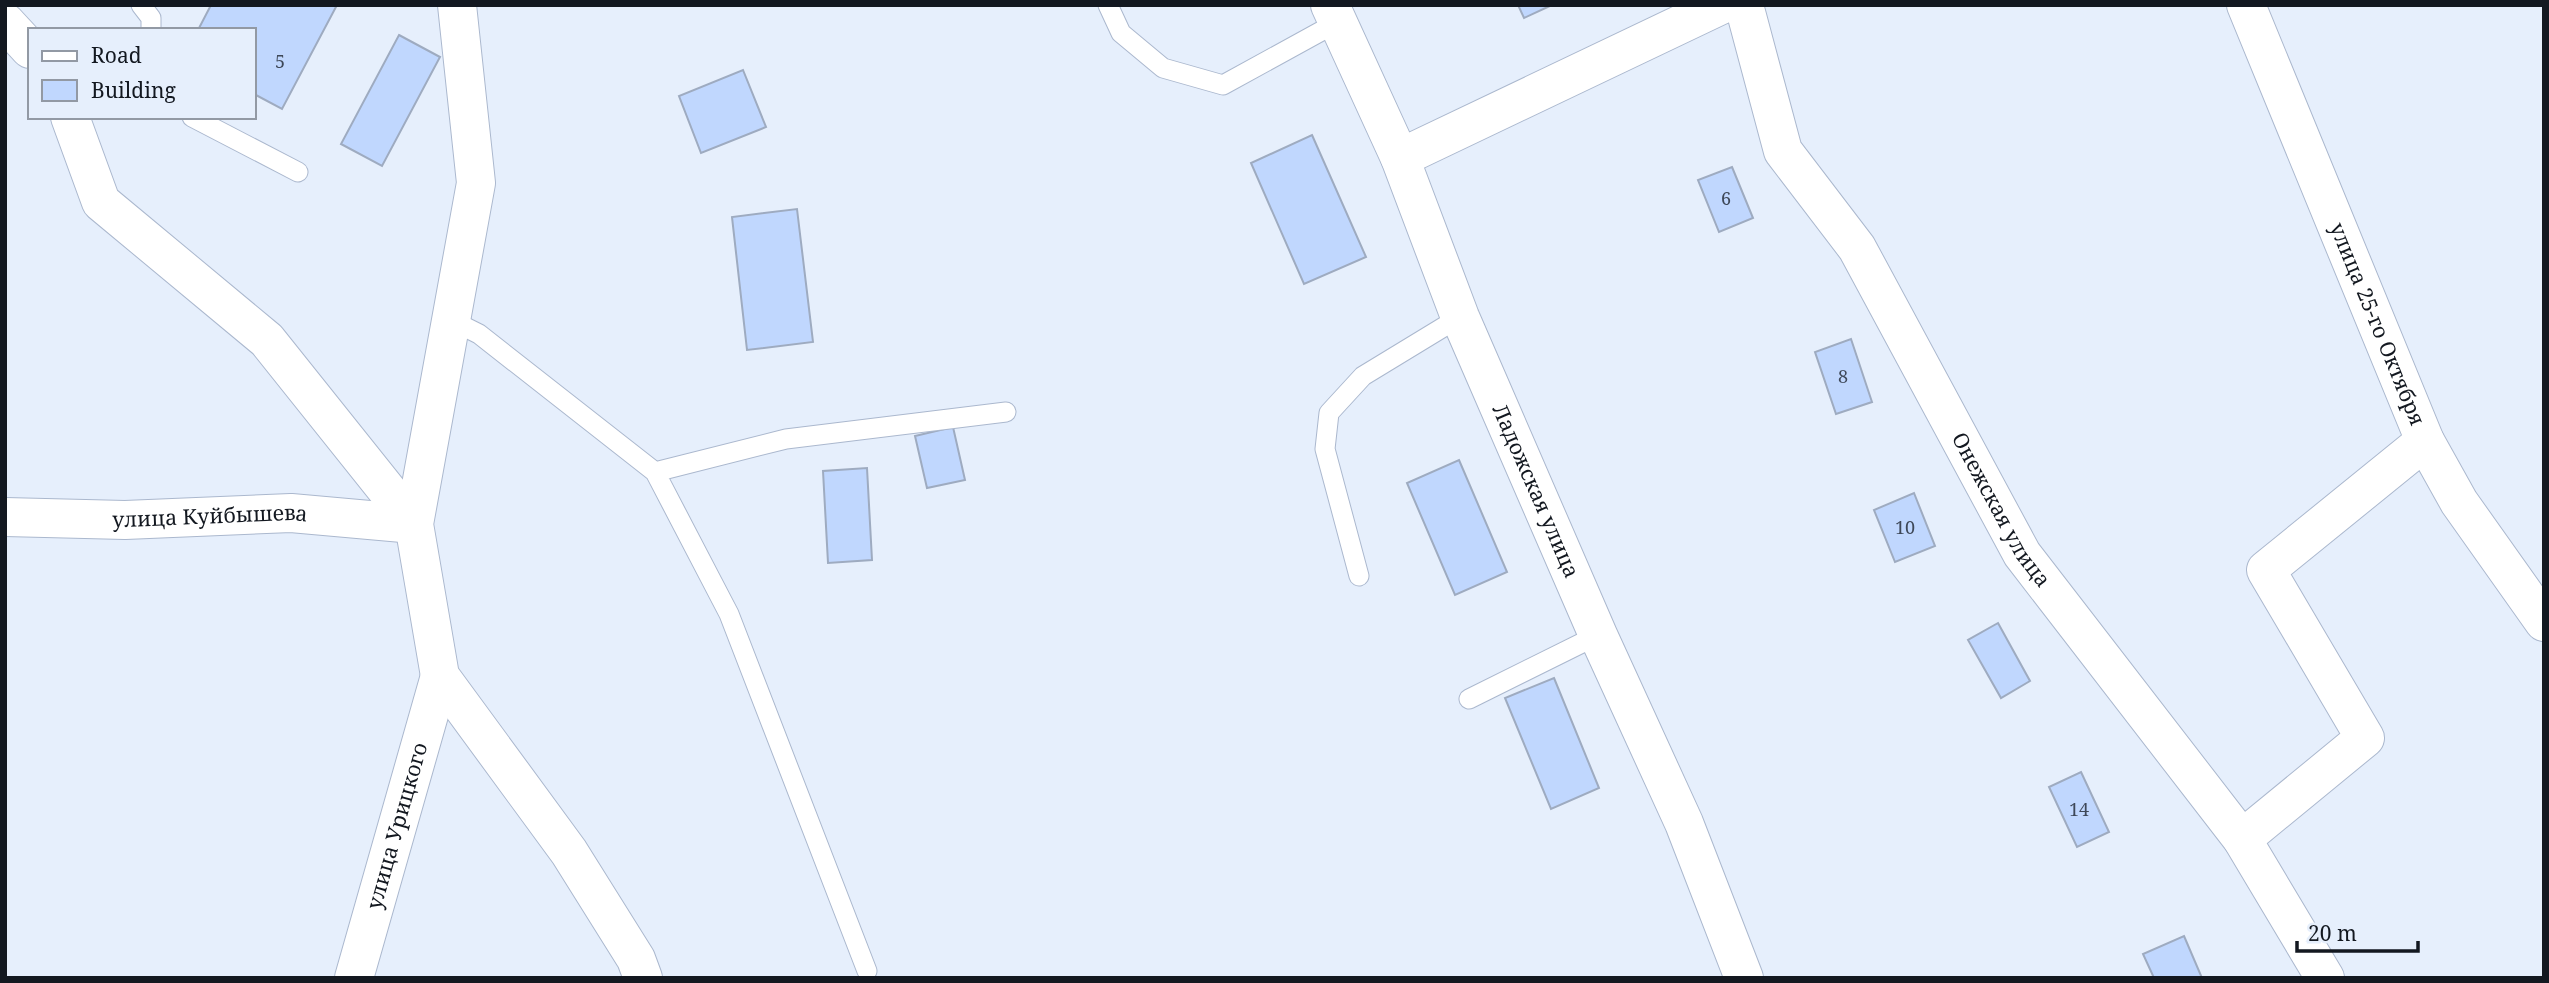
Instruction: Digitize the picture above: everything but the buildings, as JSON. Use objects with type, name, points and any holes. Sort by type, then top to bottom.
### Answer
[{"type":"street","points":[[457,5],[476,183],[414,523],[440,677],[569,852],[636,959],[643,978]]},
{"type":"street","points":[[1401,158],[1721,5]]},
{"type":"street","name":"Онежская улица","points":[[1744,5],[1783,151],[1857,248],[2022,555],[2242,839],[2325,978]]},
{"type":"street","name":"улица 25-го Октября","points":[[2246,5],[2425,441],[2459,502],[2544,622]]},
{"type":"street","name":"Ладожская улица","points":[[1333,14],[1401,158],[1460,317],[1598,635],[1684,822],[1744,978]]},
{"type":"street","points":[[71,119],[101,202],[267,340],[414,523]]},
{"type":"street","points":[[2242,839],[2365,738],[2266,570],[2425,441]]},
{"type":"street","name":"улица Куйбышева","points":[[5,517],[125,520],[292,513],[414,523]]},
{"type":"street","name":"улица Урицкого","points":[[354,978],[440,677]]},
{"type":"lane","points":[[141,5],[151,18],[151,28]]},
{"type":"lane","points":[[1108,5],[1121,33],[1163,68],[1223,85],[1333,14]]},
{"type":"lane","points":[[196,119],[298,172]]},
{"type":"lane","points":[[1359,576],[1325,449],[1329,413],[1363,376],[1460,317]]},
{"type":"lane","points":[[451,320],[479,334],[655,472],[729,614],[867,971]]},
{"type":"lane","points":[[655,472],[786,439],[1006,412]]},
{"type":"lane","points":[[1469,699],[1598,635]]}]
